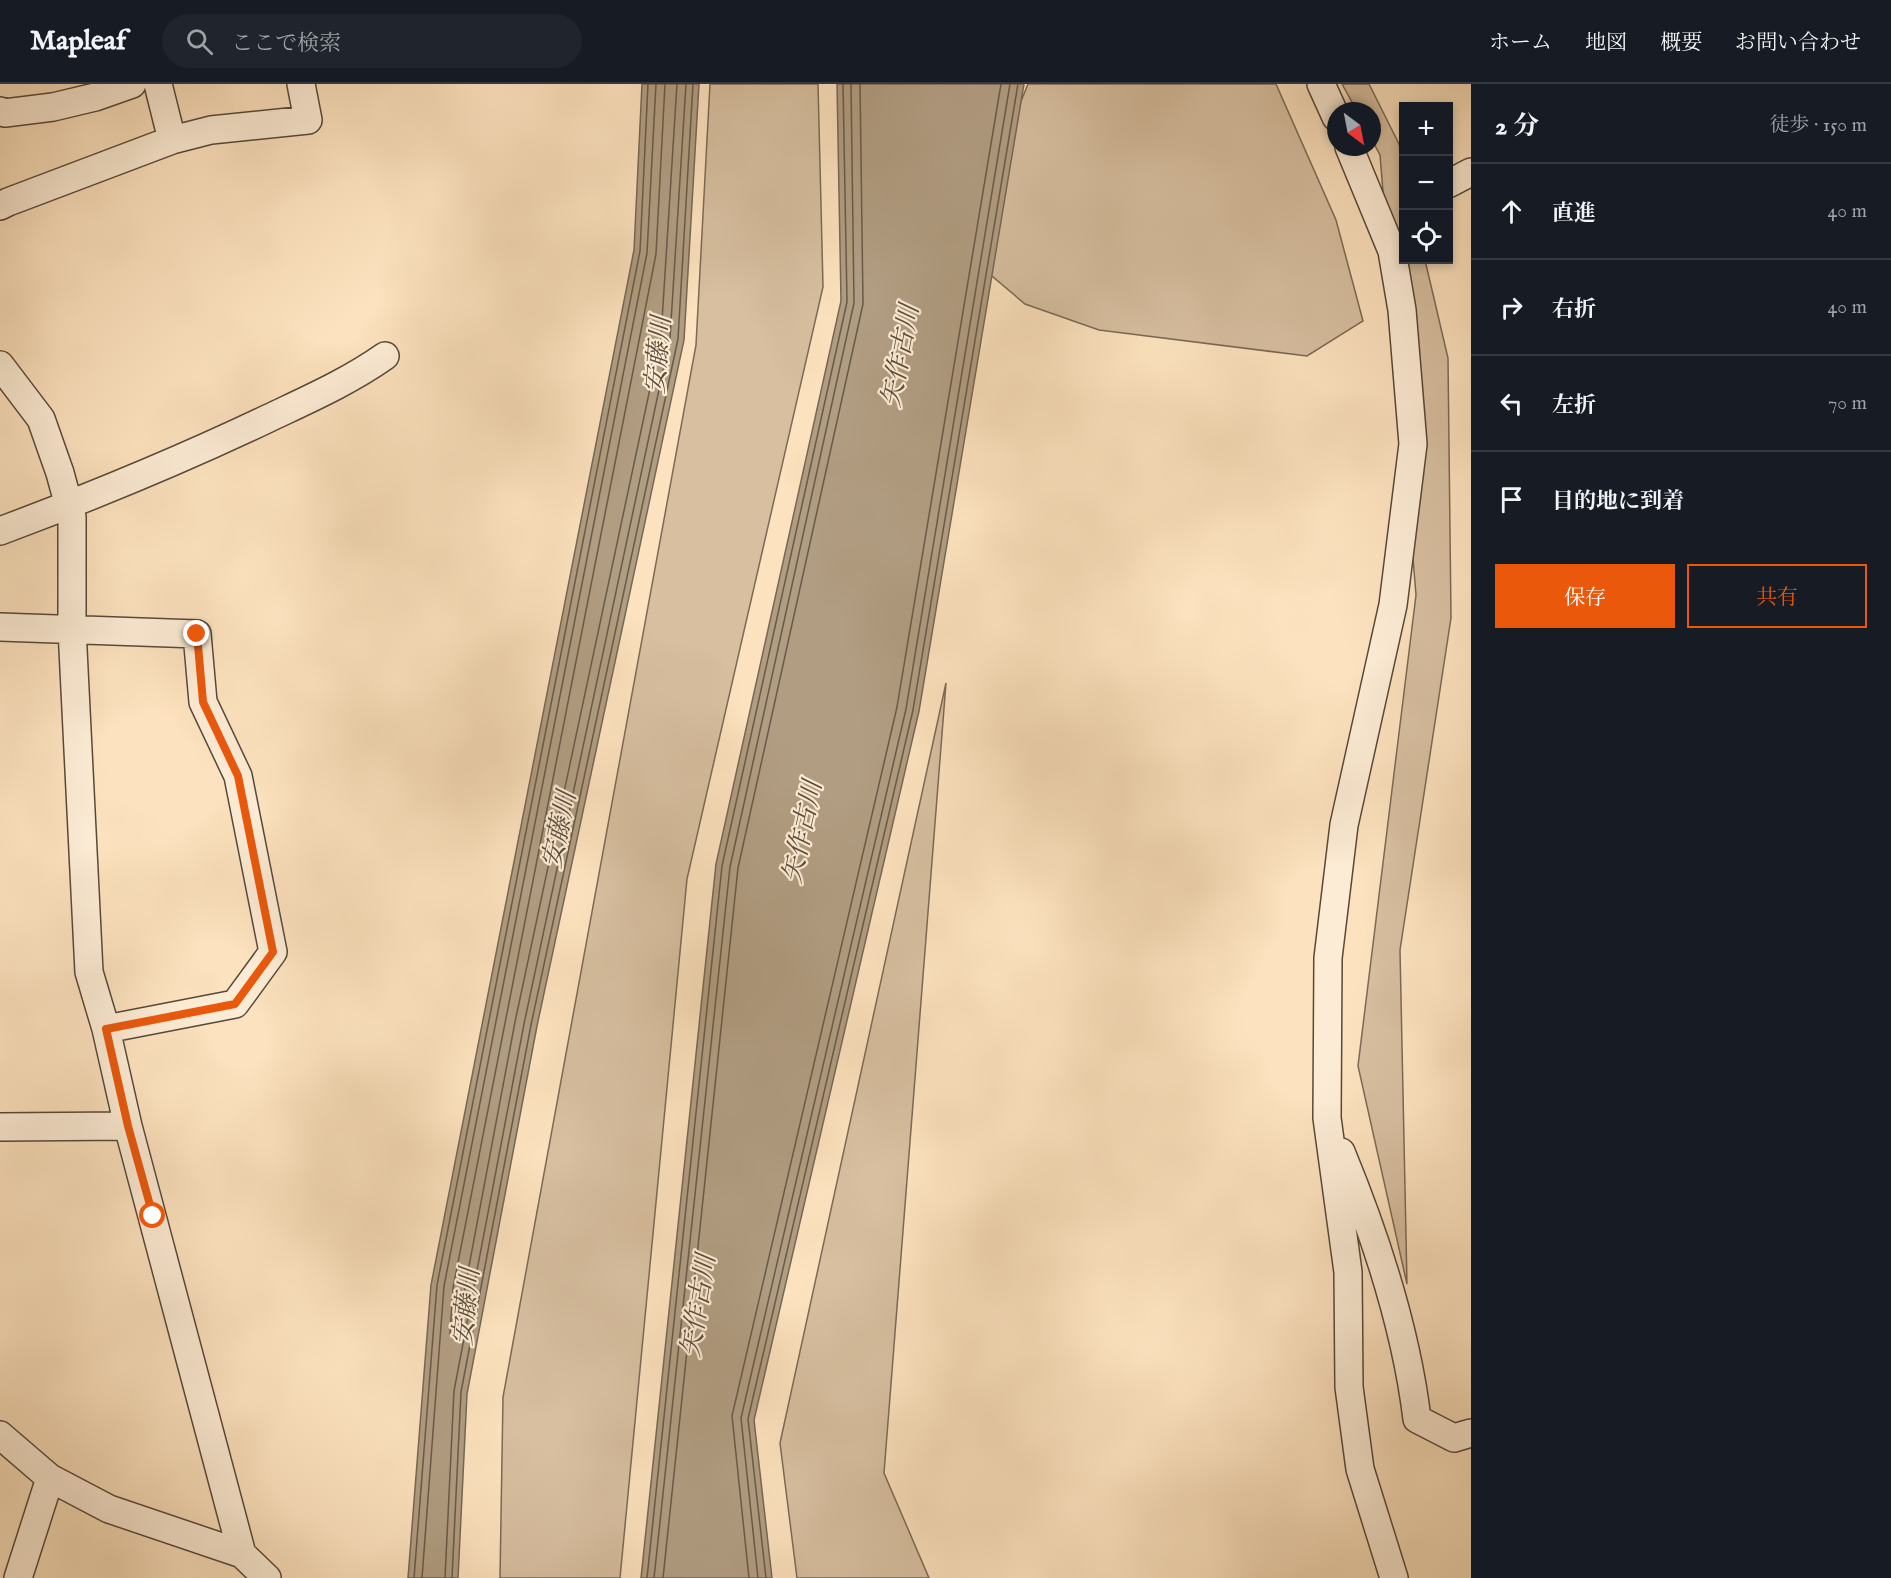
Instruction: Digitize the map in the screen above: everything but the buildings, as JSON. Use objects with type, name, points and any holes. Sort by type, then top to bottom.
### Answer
[{"type":"street","points":[[0,111],[4,113],[53,107],[95,98],[132,84]]},
{"type":"street","points":[[158,84],[172,140]]},
{"type":"street","points":[[0,207],[172,140],[211,130],[308,120],[301,84]]},
{"type":"street","points":[[1321,84],[1329,102]]},
{"type":"street","points":[[1353,156],[1392,250],[1402,310],[1413,444],[1393,605],[1344,825],[1328,958],[1327,1118],[1348,1272],[1349,1387],[1360,1469],[1394,1578]]},
{"type":"street","points":[[1453,182],[1471,172]]},
{"type":"street","points":[[0,531],[69,505],[226,439],[358,375],[385,356]]},
{"type":"street","points":[[0,365],[41,419],[72,517],[72,629],[89,972],[106,1029],[128,1126],[242,1554]]},
{"type":"street","points":[[0,627],[197,634],[203,702],[238,776],[273,952],[235,1004],[106,1029]]},
{"type":"street","points":[[1327,1118],[1363,1206],[1392,1294],[1418,1419],[1454,1438],[1471,1433]]},
{"type":"street","points":[[0,1127],[128,1126]]},
{"type":"street","points":[[0,1435],[50,1478],[109,1509],[242,1554],[267,1578]]},
{"type":"street","points":[[18,1578],[50,1478]]},
{"type":"shaded area","points":[[710,84],[818,84],[823,287],[687,879],[620,1578],[500,1578],[503,1397],[696,345]]},
{"type":"shaded area","points":[[1028,84],[1276,84],[1336,220],[1363,321],[1307,356],[1099,330],[1025,304],[961,250]]},
{"type":"shaded area","points":[[1342,84],[1369,84],[1378,102],[1352,102]]},
{"type":"shaded area","points":[[1381,108],[1399,144],[1399,264],[1426,264],[1448,358],[1451,618],[1400,950],[1407,1284],[1358,1066],[1416,595],[1380,156]]},
{"type":"shaded area","points":[[946,683],[884,1473],[929,1578],[797,1578],[780,1443]]},
{"type":"water","name":"安藤川","points":[[642,84],[699,84],[684,340],[537,1026],[467,1394],[458,1578],[408,1578],[431,1285],[634,250]]},
{"type":"water","name":"矢作古川","points":[[837,84],[1024,84],[919,711],[754,1420],[772,1578],[641,1578],[716,864],[841,301]]},
{"type":"route","points":[[153,1216],[128,1126],[106,1029],[235,1004],[273,952],[238,776],[203,702],[197,634]]}]
